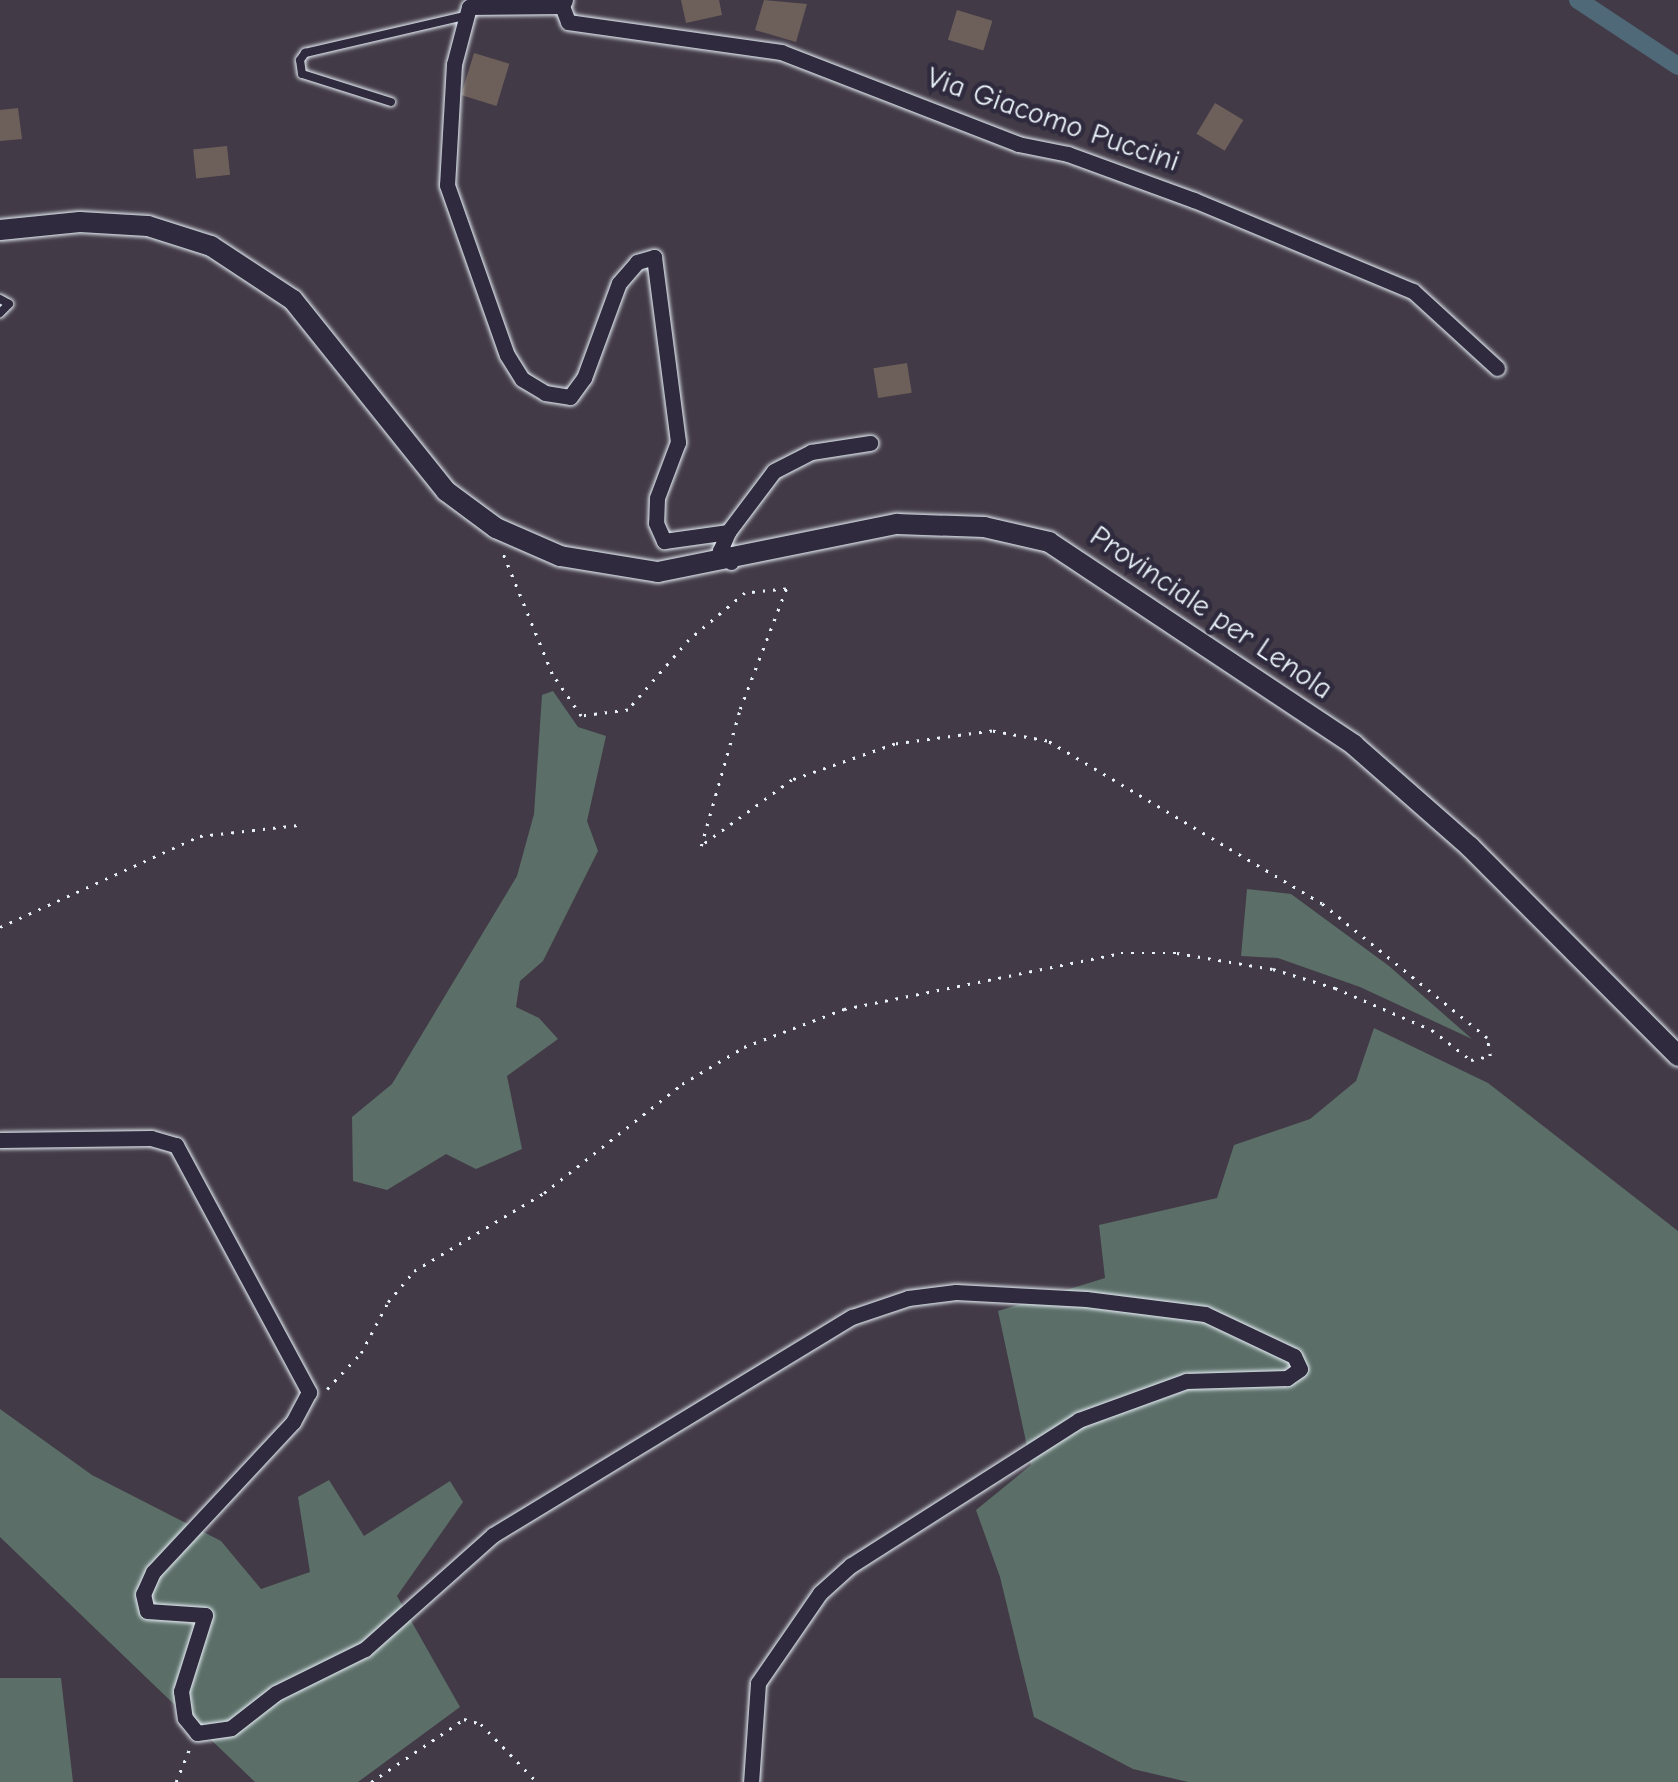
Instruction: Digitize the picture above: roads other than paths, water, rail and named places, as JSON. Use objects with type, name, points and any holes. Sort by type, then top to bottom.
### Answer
[{"type":"main road","name":"Provinciale per Lenola","points":[[0,230],[80,222],[148,226],[212,246],[293,300],[446,491],[496,528],[560,556],[658,572],[731,562],[897,524],[984,526],[1049,542],[1354,745],[1470,847],[1678,1056]]},
{"type":"street","points":[[563,3],[470,7],[464,16],[446,138],[447,185],[506,355],[522,379],[570,397],[584,378],[620,283],[637,262],[654,257],[678,442],[656,523],[664,540],[728,532]]},
{"type":"street","name":"Via Giacomo Puccini","points":[[563,3],[568,22],[782,52],[1018,144],[1068,154],[1194,200],[1412,291],[1497,368]]},
{"type":"street","points":[[731,562],[720,551],[728,532],[774,471],[811,452],[870,443]]},
{"type":"street","points":[[0,1140],[151,1138],[176,1145],[308,1392],[308,1403],[153,1572],[143,1594],[147,1611],[205,1615],[182,1691],[185,1718],[197,1733],[230,1728],[276,1694],[365,1648],[493,1535],[852,1317],[908,1298],[956,1292],[1086,1298],[1205,1314],[1294,1356],[1300,1368],[1287,1378],[1186,1381],[1079,1420],[851,1565],[820,1593],[758,1684],[751,1782]]},
{"type":"lane","points":[[391,102],[302,74],[300,60],[305,53],[464,16]]},
{"type":"lane","points":[[0,299],[9,304],[0,313]]},
{"type":"waterway","points":[[1578,0],[1678,66]]}]
